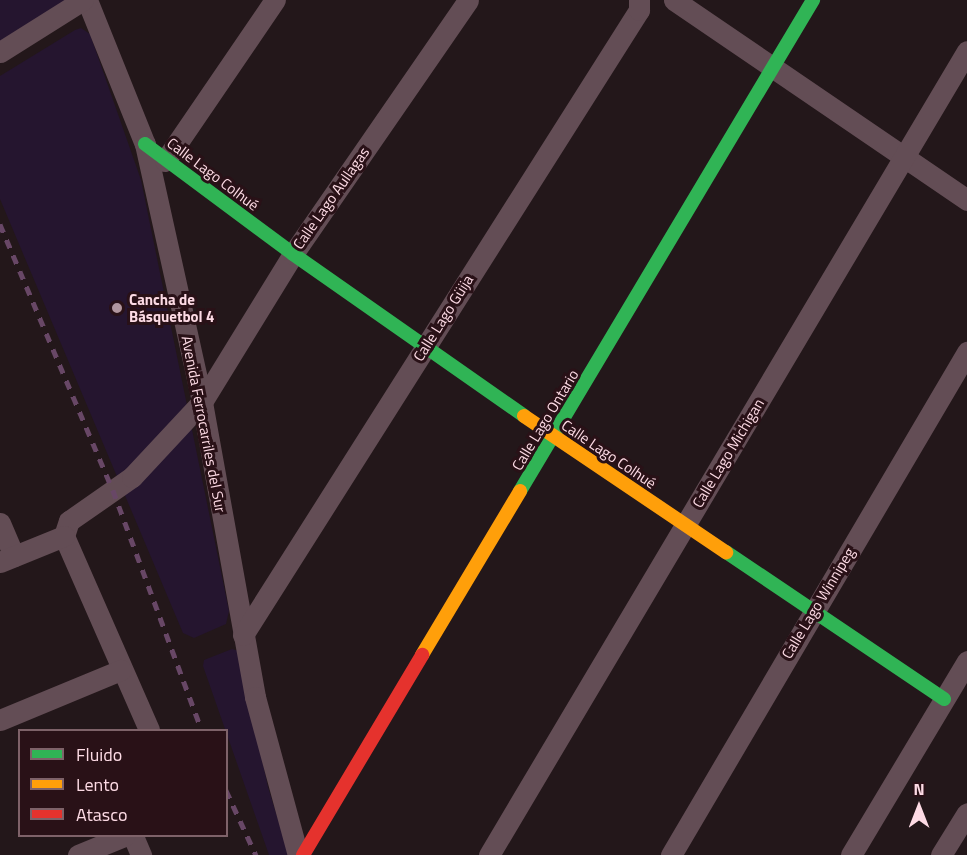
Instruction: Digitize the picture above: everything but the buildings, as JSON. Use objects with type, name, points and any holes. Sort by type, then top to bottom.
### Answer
[{"type":"street","points":[[0,52],[85,0]]},
{"type":"street","name":"Avenida Ferrocarriles del Sur","points":[[85,0],[145,144],[202,402],[255,697],[301,855]]},
{"type":"street","points":[[165,161],[275,0]]},
{"type":"street","name":"Calle Lago Aullagas","points":[[64,536],[69,521],[132,477],[202,402],[293,254],[468,0]]},
{"type":"street","points":[[674,0],[967,200]]},
{"type":"street","name":"Calle Lago Ontario","points":[[301,855],[554,437],[813,0]]},
{"type":"street","name":"Calle Lago Güija","points":[[243,635],[425,347],[634,3]]},
{"type":"street","name":"Calle Lago Michigan","points":[[496,852],[685,525],[967,51]]},
{"type":"street","name":"Calle Lago Colhué","points":[[145,144],[293,254],[554,437],[812,614],[944,699]]},
{"type":"street","name":"Calle Lago Winnipeg","points":[[671,855],[967,352]]},
{"type":"street","points":[[0,524],[7,559],[64,536],[148,729]]},
{"type":"street","points":[[850,855],[967,661]]},
{"type":"street","points":[[0,720],[121,670]]},
{"type":"street","points":[[941,855],[967,813]]},
{"type":"street","points":[[78,855],[122,837]]},
{"type":"street","points":[[133,837],[141,855]]},
{"type":"shaded area","points":[[0,0],[74,0],[0,46]]},
{"type":"shaded area","points":[[81,28],[90,34],[141,180],[229,611],[226,624],[194,638],[183,633],[0,199],[0,76]]},
{"type":"shaded area","points":[[232,649],[239,651],[268,787],[289,855],[269,855],[228,738],[228,729],[225,729],[203,666],[204,660]]},
{"type":"railway","points":[[0,224],[113,490],[202,729]]},
{"type":"railway","points":[[228,794],[256,855]]},
{"type":"traffic: fast","points":[[520,491],[813,0]]},
{"type":"traffic: fast","points":[[145,144],[293,254],[524,416]]},
{"type":"traffic: fast","points":[[726,552],[944,699]]},
{"type":"traffic: slow","points":[[524,416],[726,552]]},
{"type":"traffic: slow","points":[[422,655],[520,491]]},
{"type":"traffic: jam","points":[[303,855],[422,655]]},
{"type":"place","name":"Cancha de Básquetbol 4","points":[[117,308]]}]
